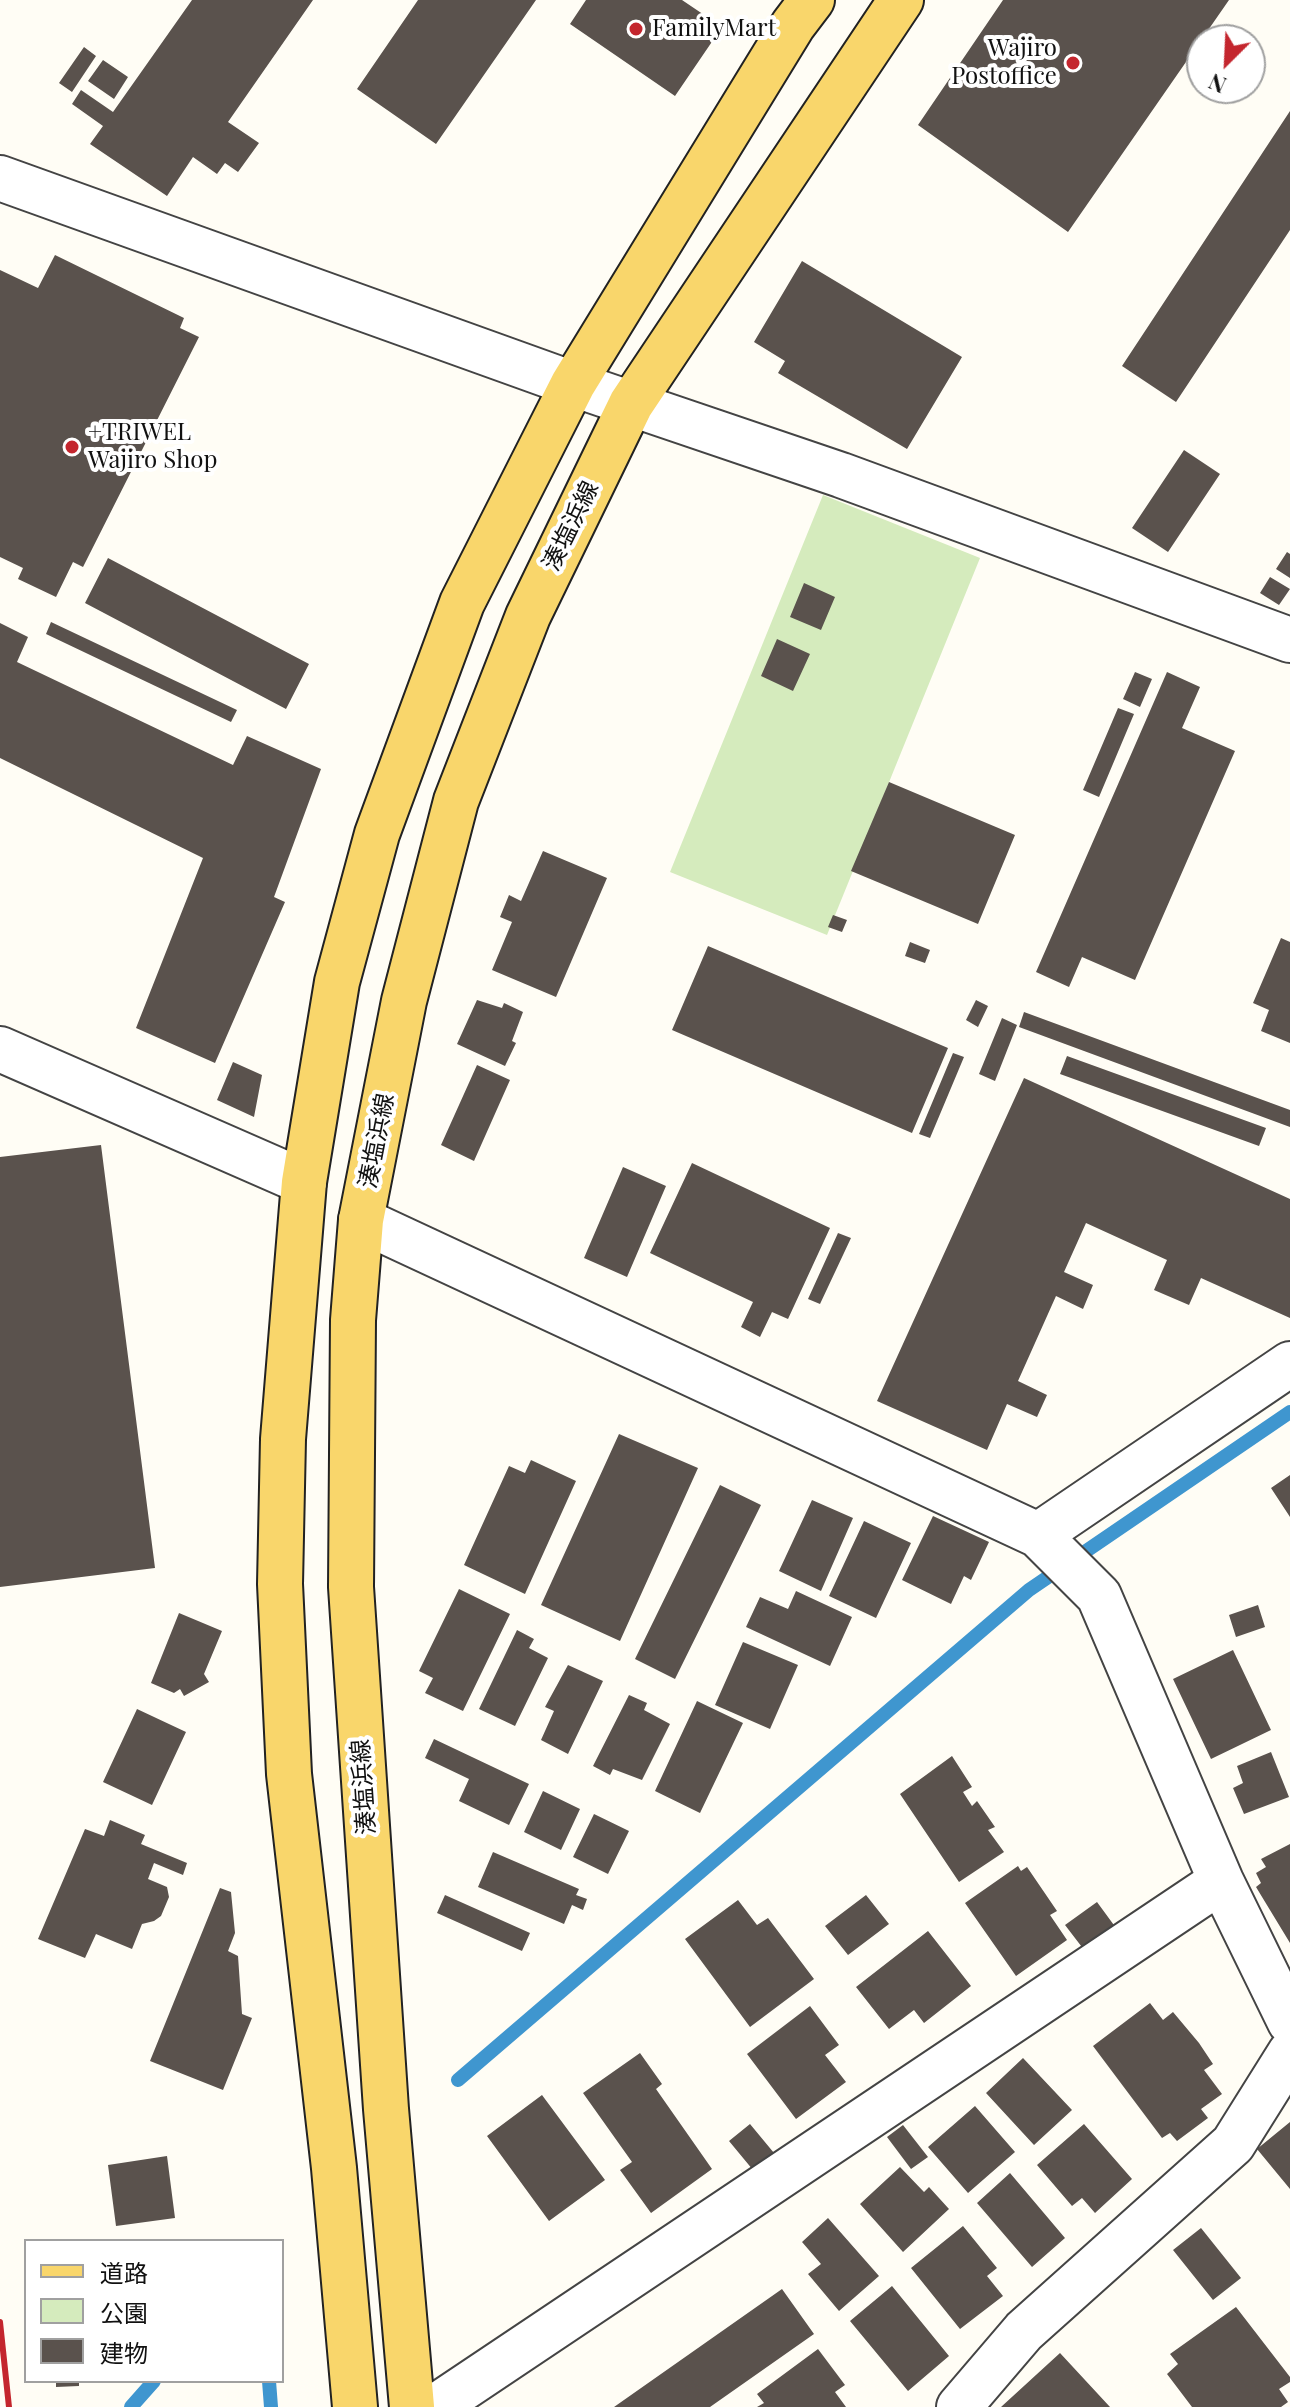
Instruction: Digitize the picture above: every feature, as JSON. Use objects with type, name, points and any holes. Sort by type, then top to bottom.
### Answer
[{"type":"main road","points":[[355,2407],[334,2168],[289,1774],[280,1584],[283,1439],[304,1182],[337,982],[377,834],[462,603],[573,384],[793,25],[812,0]]},
{"type":"main road","name":"湊塩浜線","points":[[412,2407],[386,2109],[351,1587],[353,1320],[361,1220],[404,1001],[456,801],[528,616],[631,404],[901,0]]},
{"type":"street","points":[[0,178],[573,384],[841,475],[1290,640]]},
{"type":"street","points":[[0,1049],[304,1182]]},
{"type":"street","points":[[361,1220],[1038,1535],[1099,1596],[1221,1881],[1290,2022]]},
{"type":"street","points":[[1038,1535],[1290,1364]]},
{"type":"street","points":[[435,2407],[1221,1881]]},
{"type":"street","points":[[959,2407],[1024,2331],[1233,2144],[1290,2053]]},
{"type":"green space","points":[[823,495],[980,558],[827,935],[670,872]]},
{"type":"building","points":[[192,0],[313,0],[228,122],[259,143],[238,172],[225,163],[217,174],[193,157],[167,196],[90,144],[103,126],[72,104],[81,90],[113,112]]},
{"type":"building","points":[[418,0],[536,0],[436,144],[357,89]]},
{"type":"building","points":[[586,0],[682,0],[722,27],[675,96],[570,24]]},
{"type":"building","name":"Wajiro Postoffice","points":[[1003,0],[1229,0],[1212,24],[1186,24],[1186,62],[1068,232],[918,125]]},
{"type":"building","points":[[84,47],[96,56],[72,92],[59,83]]},
{"type":"building","points":[[103,60],[128,77],[114,99],[88,81]]},
{"type":"building","points":[[1290,111],[1290,230],[1176,402],[1122,366]]},
{"type":"building","name":"+TRIWEL Wajiro Shop","points":[[55,255],[184,318],[180,328],[199,337],[83,567],[73,562],[56,597],[18,579],[23,568],[0,557],[0,270],[38,288]]},
{"type":"building","points":[[802,261],[962,357],[907,449],[778,373],[785,361],[754,342]]},
{"type":"building","points":[[1184,450],[1220,474],[1168,552],[1132,528]]},
{"type":"building","points":[[1287,552],[1290,554],[1290,578],[1276,569]]},
{"type":"building","points":[[108,558],[309,664],[286,709],[85,603]]},
{"type":"building","points":[[1270,577],[1290,589],[1279,605],[1260,593]]},
{"type":"building","points":[[804,583],[835,597],[821,630],[790,617]]},
{"type":"building","points":[[51,622],[237,710],[231,722],[46,634]]},
{"type":"building","points":[[0,623],[28,637],[17,662],[233,765],[247,736],[321,769],[274,897],[285,902],[215,1063],[136,1028],[203,858],[0,758]]},
{"type":"building","points":[[777,639],[810,654],[793,691],[761,676]]},
{"type":"building","points":[[1135,672],[1152,679],[1140,707],[1123,699]]},
{"type":"building","points":[[1167,672],[1200,687],[1182,728],[1235,751],[1135,980],[1082,957],[1069,987],[1036,972]]},
{"type":"building","points":[[1118,708],[1134,714],[1099,797],[1083,790]]},
{"type":"building","points":[[889,782],[1015,835],[978,924],[851,871]]},
{"type":"building","points":[[543,851],[607,878],[556,997],[492,970],[512,922],[500,917],[509,895],[521,901]]},
{"type":"building","points":[[833,915],[847,920],[842,932],[828,927]]},
{"type":"building","points":[[1281,938],[1290,942],[1290,1043],[1261,1031],[1269,1010],[1253,1003]]},
{"type":"building","points":[[910,942],[930,950],[925,963],[905,956]]},
{"type":"building","points":[[708,946],[948,1048],[912,1133],[672,1030]]},
{"type":"building","points":[[477,1000],[502,1008],[504,1003],[523,1012],[512,1041],[516,1043],[505,1066],[457,1044]]},
{"type":"building","points":[[976,1000],[988,1006],[978,1027],[966,1020]]},
{"type":"building","points":[[1024,1012],[1290,1110],[1290,1127],[1019,1027]]},
{"type":"building","points":[[1002,1018],[1017,1025],[995,1081],[979,1074]]},
{"type":"building","points":[[953,1053],[964,1057],[930,1138],[919,1134]]},
{"type":"building","points":[[1067,1056],[1266,1128],[1259,1146],[1060,1074]]},
{"type":"building","points":[[233,1062],[262,1075],[254,1117],[217,1100]]},
{"type":"building","points":[[477,1065],[510,1080],[474,1161],[441,1145]]},
{"type":"building","points":[[1024,1078],[1290,1199],[1290,1318],[1201,1278],[1189,1305],[1154,1290],[1167,1260],[1086,1223],[1064,1272],[1093,1285],[1083,1309],[1056,1296],[1018,1381],[1047,1395],[1037,1417],[1007,1404],[987,1450],[877,1401]]},
{"type":"building","points":[[101,1145],[155,1568],[0,1587],[0,1157]]},
{"type":"building","points":[[692,1163],[830,1228],[788,1319],[772,1312],[760,1337],[741,1327],[753,1302],[650,1253]]},
{"type":"building","points":[[623,1167],[666,1186],[627,1277],[584,1258]]},
{"type":"building","points":[[838,1233],[851,1238],[820,1304],[808,1299]]},
{"type":"building","points":[[619,1434],[698,1468],[620,1641],[541,1605]]},
{"type":"building","points":[[531,1460],[576,1481],[525,1594],[464,1565],[509,1466],[525,1473]]},
{"type":"building","points":[[1290,1475],[1290,1517],[1271,1488]]},
{"type":"building","points":[[720,1485],[761,1505],[675,1679],[635,1659]]},
{"type":"building","points":[[812,1500],[853,1518],[821,1591],[779,1571]]},
{"type":"building","points":[[933,1516],[989,1542],[971,1580],[964,1576],[951,1604],[902,1580]]},
{"type":"building","points":[[864,1521],[911,1543],[876,1618],[829,1596]]},
{"type":"building","points":[[459,1589],[510,1614],[463,1711],[425,1693],[433,1678],[419,1671]]},
{"type":"building","points":[[796,1591],[852,1617],[830,1666],[746,1627],[760,1597],[788,1609]]},
{"type":"building","points":[[1258,1605],[1265,1627],[1236,1637],[1229,1615]]},
{"type":"building","points":[[179,1613],[222,1631],[204,1674],[209,1682],[184,1696],[180,1689],[174,1693],[151,1683]]},
{"type":"building","points":[[517,1630],[534,1639],[529,1648],[548,1658],[515,1726],[479,1709]]},
{"type":"building","points":[[743,1642],[798,1665],[770,1729],[715,1705]]},
{"type":"building","points":[[1233,1650],[1271,1730],[1211,1759],[1173,1679]]},
{"type":"building","points":[[568,1665],[603,1681],[568,1754],[541,1740],[554,1711],[545,1707]]},
{"type":"building","points":[[629,1695],[647,1703],[644,1710],[670,1724],[642,1780],[613,1769],[610,1775],[593,1766]]},
{"type":"building","points":[[697,1701],[743,1723],[700,1813],[655,1791]]},
{"type":"building","points":[[137,1709],[186,1732],[152,1805],[103,1782]]},
{"type":"building","points":[[434,1739],[529,1784],[509,1825],[459,1801],[469,1779],[425,1758]]},
{"type":"building","points":[[1271,1752],[1289,1797],[1244,1814],[1233,1788],[1243,1783],[1237,1766]]},
{"type":"building","points":[[952,1756],[972,1787],[963,1792],[972,1806],[977,1801],[995,1827],[988,1830],[1004,1852],[959,1882],[900,1794]]},
{"type":"building","points":[[543,1791],[580,1809],[561,1850],[524,1832]]},
{"type":"building","points":[[594,1814],[629,1831],[608,1874],[573,1857]]},
{"type":"building","points":[[110,1820],[145,1835],[141,1844],[187,1863],[183,1875],[154,1863],[148,1879],[167,1887],[169,1897],[161,1916],[142,1924],[132,1949],[96,1934],[85,1958],[38,1939],[85,1829],[104,1836]]},
{"type":"building","points":[[1290,1844],[1290,1943],[1256,1887],[1261,1883],[1256,1873],[1266,1867],[1261,1859]]},
{"type":"building","points":[[493,1852],[579,1889],[576,1895],[587,1899],[583,1910],[572,1905],[564,1924],[478,1887]]},
{"type":"building","points":[[1018,1866],[1021,1871],[1027,1867],[1057,1911],[1050,1915],[1067,1940],[1016,1976],[965,1903]]},
{"type":"building","points":[[220,1888],[231,1892],[235,1933],[228,1951],[238,1956],[242,2014],[252,2018],[223,2090],[150,2061]]},
{"type":"building","points":[[445,1895],[530,1933],[522,1951],[437,1913]]},
{"type":"building","points":[[866,1895],[889,1924],[848,1955],[825,1926]]},
{"type":"building","points":[[738,1900],[757,1925],[768,1918],[814,1979],[750,2027],[685,1939]]},
{"type":"building","points":[[1097,1902],[1119,1932],[1088,1955],[1065,1925]]},
{"type":"building","points":[[928,1931],[971,1986],[924,2023],[914,2010],[889,2029],[856,1987]]},
{"type":"building","points":[[1150,2003],[1163,2020],[1173,2012],[1199,2043],[1213,2064],[1204,2070],[1222,2094],[1201,2109],[1208,2118],[1177,2141],[1170,2133],[1162,2138],[1093,2046]]},
{"type":"building","points":[[810,2006],[839,2045],[825,2055],[846,2082],[796,2119],[747,2054]]},
{"type":"building","points":[[640,2053],[662,2084],[656,2089],[712,2169],[651,2213],[620,2170],[632,2162],[583,2093]]},
{"type":"building","points":[[1023,2058],[1072,2110],[1034,2145],[986,2093]]},
{"type":"building","points":[[542,2095],[605,2180],[549,2221],[487,2136]]},
{"type":"building","points":[[975,2106],[1015,2152],[968,2193],[928,2147]]},
{"type":"building","points":[[1290,2122],[1290,2189],[1257,2149]]},
{"type":"building","points":[[750,2124],[774,2153],[753,2170],[729,2141]]},
{"type":"building","points":[[1084,2124],[1132,2179],[1095,2213],[1082,2198],[1072,2206],[1037,2165]]},
{"type":"building","points":[[903,2125],[928,2157],[911,2169],[887,2137]]},
{"type":"building","points":[[167,2156],[175,2218],[116,2226],[108,2165]]},
{"type":"building","points":[[900,2167],[924,2192],[929,2187],[949,2209],[903,2252],[860,2204]]},
{"type":"building","points":[[1010,2173],[1065,2238],[1032,2267],[977,2203]]},
{"type":"building","points":[[828,2218],[879,2276],[839,2311],[808,2274],[821,2264],[802,2242]]},
{"type":"building","points":[[963,2226],[997,2268],[987,2276],[1003,2296],[960,2329],[911,2268]]},
{"type":"building","points":[[1201,2228],[1241,2278],[1213,2300],[1173,2250]]},
{"type":"building","points":[[892,2286],[949,2356],[908,2391],[850,2321]]},
{"type":"building","points":[[782,2289],[814,2334],[710,2407],[614,2407]]},
{"type":"building","points":[[1236,2307],[1290,2377],[1290,2382],[1279,2389],[1288,2402],[1281,2407],[1192,2407],[1167,2374],[1178,2364],[1170,2354]]},
{"type":"building","points":[[818,2349],[845,2385],[835,2392],[846,2407],[757,2407],[764,2403],[757,2394]]},
{"type":"building","points":[[1060,2353],[1110,2407],[1001,2407]]},
{"type":"building","points":[[56,2383],[79,2383],[79,2386],[56,2387]]},
{"type":"waterway","points":[[458,2080],[1029,1590],[1290,1412]]},
{"type":"waterway","points":[[131,2407],[152,2383]]},
{"type":"waterway","points":[[269,2383],[271,2407]]},
{"type":"railway","points":[[0,2322],[9,2407]]},
{"type":"place","name":"FamilyMart","points":[[636,29]]},
{"type":"place","name":"Wajiro Postoffice","points":[[1073,63]]},
{"type":"place","name":"+TRIWEL Wajiro Shop","points":[[72,447]]}]
